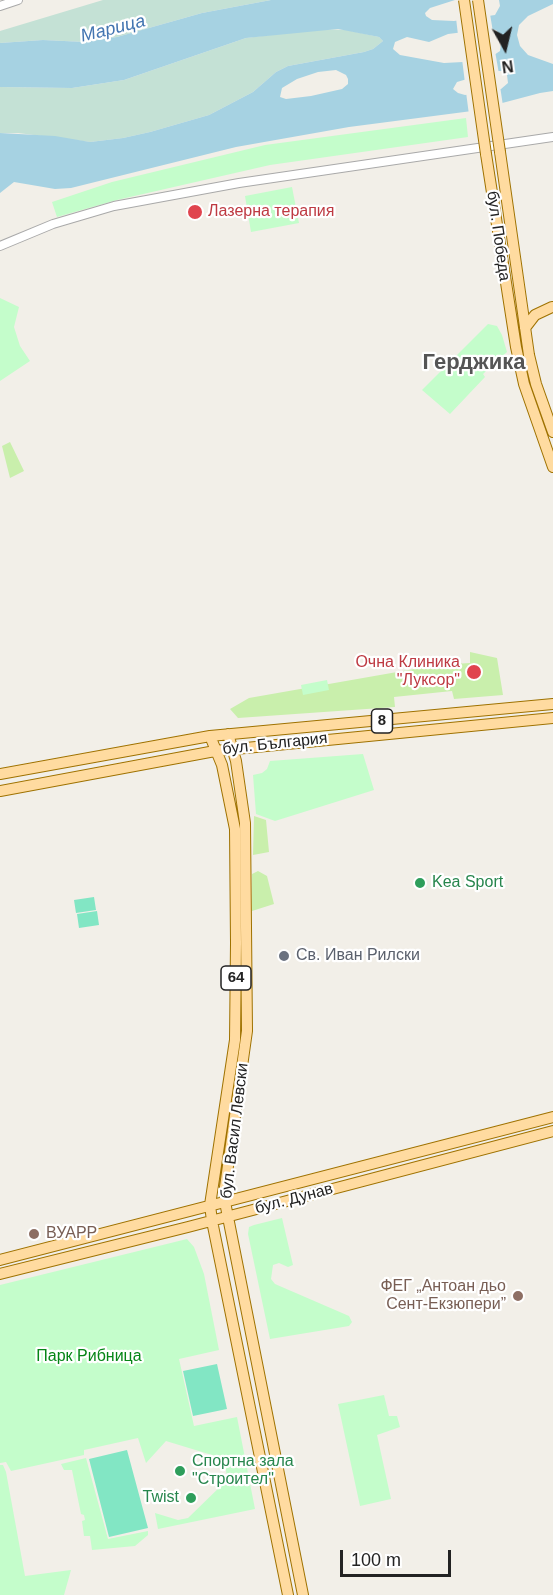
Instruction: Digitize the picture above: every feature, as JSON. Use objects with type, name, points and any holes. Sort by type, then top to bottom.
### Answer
[{"type":"main road","name":"бул. Победа","points":[[464,0],[516,347],[525,384],[553,467]]},
{"type":"main road","name":"бул. Победа","points":[[478,0],[525,328],[536,384],[553,432]]},
{"type":"main road","points":[[525,328],[535,315],[552,306]]},
{"type":"main road","name":"бул. България","points":[[0,774],[210,736],[553,704]]},
{"type":"main road","name":"бул. България","points":[[0,791],[215,751],[553,718]]},
{"type":"main road","name":"бул. Васил Левски","points":[[228,734],[233,749],[245,823],[248,1031],[225,1187],[225,1202],[303,1595]]},
{"type":"main road","name":"бул. Васил Левски","points":[[210,736],[222,765],[235,829],[236,1030],[210,1205],[288,1595]]},
{"type":"main road","name":"бул. Дунав","points":[[0,1260],[553,1117]]},
{"type":"main road","name":"бул. Дунав","points":[[0,1274],[553,1131]]},
{"type":"street","points":[[0,6],[18,0]]},
{"type":"street","points":[[0,246],[53,224],[114,206],[238,183],[553,137]]},
{"type":"green space","points":[[103,0],[271,0],[202,13],[117,37],[85,42],[43,40],[0,43],[0,31]]},
{"type":"green space","points":[[318,29],[347,30],[379,37],[383,41],[373,49],[364,52],[288,66],[276,72],[253,92],[209,115],[150,132],[90,142],[0,133],[0,87],[72,88],[124,80],[246,38]]},
{"type":"green space","points":[[466,118],[468,137],[270,165],[117,200],[57,217],[52,202],[112,182],[265,145]]},
{"type":"green space","points":[[292,187],[299,223],[251,232],[245,196]]},
{"type":"green space","points":[[0,298],[19,307],[14,327],[20,346],[30,361],[0,381]]},
{"type":"green space","points":[[488,324],[497,326],[507,352],[483,374],[485,377],[450,414],[422,390]]},
{"type":"green space","points":[[10,442],[24,471],[10,478],[2,446]]},
{"type":"green space","points":[[470,652],[497,658],[503,695],[454,699],[452,691],[394,697],[395,707],[238,718],[230,709],[249,698],[437,665],[470,663]]},
{"type":"green space","points":[[327,680],[329,690],[303,695],[301,685]]},
{"type":"green space","points":[[363,754],[374,790],[275,821],[256,814],[253,775],[267,769],[270,761]]},
{"type":"green space","points":[[254,816],[266,820],[269,852],[253,855]]},
{"type":"green space","points":[[258,871],[267,876],[274,904],[252,911],[252,874]]},
{"type":"green space","points":[[94,897],[96,910],[76,913],[74,900]]},
{"type":"green space","points":[[97,911],[99,925],[79,928],[77,914]]},
{"type":"green space","points":[[282,1218],[293,1265],[288,1267],[279,1263],[273,1265],[271,1279],[275,1284],[349,1316],[352,1322],[349,1326],[270,1339],[248,1234],[249,1227]]},
{"type":"green space","name":"Парк Рибница","points":[[187,1239],[194,1247],[204,1274],[219,1350],[179,1359],[194,1426],[237,1417],[255,1509],[158,1529],[155,1513],[178,1520],[188,1518],[227,1480],[225,1459],[166,1441],[146,1463],[138,1438],[84,1450],[84,1455],[11,1471],[6,1462],[0,1463],[0,1285]]},
{"type":"green space","points":[[217,1364],[227,1409],[193,1416],[183,1371]]},
{"type":"green space","points":[[384,1395],[389,1416],[397,1416],[400,1427],[377,1435],[391,1499],[360,1506],[338,1404]]},
{"type":"green space","points":[[127,1450],[148,1528],[109,1537],[89,1459]]},
{"type":"green space","points":[[86,1458],[108,1539],[148,1531],[148,1535],[135,1546],[92,1550],[90,1536],[84,1536],[82,1521],[85,1520],[84,1515],[81,1514],[72,1470],[64,1470],[61,1464]]},
{"type":"green space","points":[[0,1465],[3,1465],[6,1472],[25,1576],[71,1570],[64,1595],[0,1595]]},
{"type":"water","points":[[271,0],[455,0],[430,8],[425,13],[432,20],[454,21],[495,15],[500,6],[499,0],[553,0],[553,4],[528,16],[519,25],[517,35],[520,46],[528,55],[553,64],[553,91],[472,111],[349,127],[236,147],[71,188],[55,189],[14,182],[0,193],[0,133],[55,136],[90,142],[150,132],[209,115],[253,92],[276,72],[288,66],[364,52],[373,49],[383,41],[379,37],[338,29],[246,38],[124,80],[72,88],[0,87],[0,43],[43,40],[85,42],[117,37],[202,13]],"holes":[[[496,30],[502,37],[500,51],[494,55],[463,62],[444,63],[400,55],[393,49],[395,42],[407,37],[429,42],[448,34]],[[336,70],[346,75],[348,84],[342,89],[311,96],[286,99],[280,97],[282,88],[297,79],[318,72]],[[494,71],[502,71],[507,75],[508,83],[501,89],[465,95],[453,89],[457,82]]]},
{"type":"pier","points":[[490,14],[493,32],[458,35],[456,18]]},
{"type":"pier","points":[[495,51],[499,74],[465,83],[462,59]]},
{"type":"pier","points":[[500,86],[503,106],[469,115],[466,92]]},
{"type":"place","name":"Лазерна терапия","points":[[195,212]]},
{"type":"place","name":"Очна Клиника \"Луксор\"","points":[[474,672]]},
{"type":"place","name":"Kea Sport","points":[[420,883]]},
{"type":"place","name":"Св. Иван Рилски","points":[[284,956]]},
{"type":"place","name":"ВУАРР","points":[[34,1234]]},
{"type":"place","name":"ФЕГ „Антоан дьо Сент-Екзюпери”","points":[[518,1296]]},
{"type":"place","name":"Спортна зала \"Строител\"","points":[[180,1471]]},
{"type":"place","name":"Twist","points":[[191,1498]]},
{"type":"district","name":"Герджика","points":[[474,363]]},
{"type":"water label","name":"Марица","points":[[113,29]]}]
